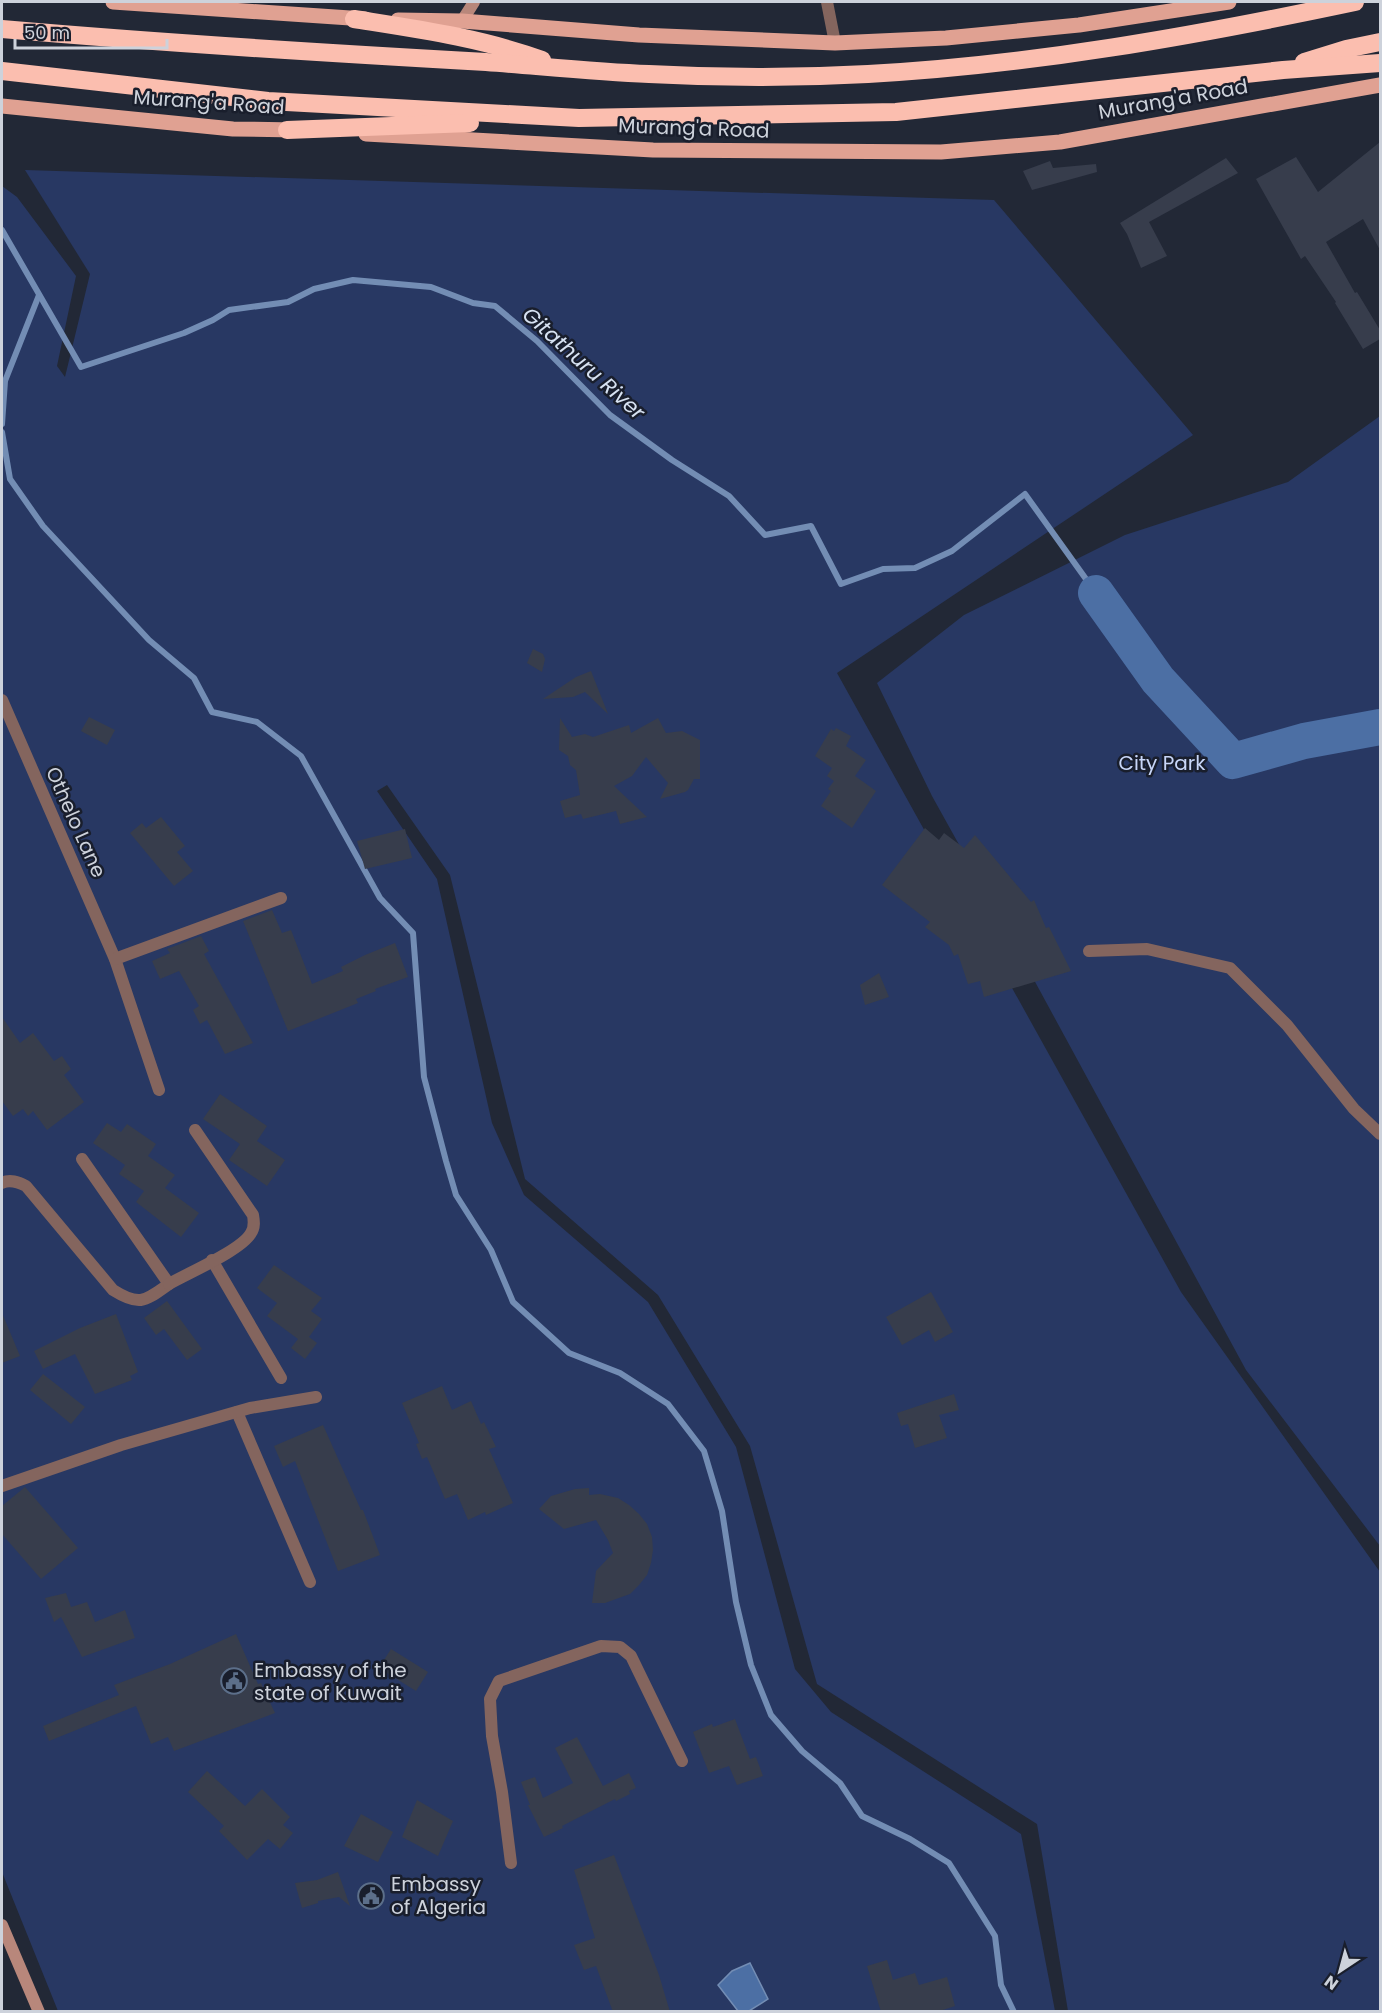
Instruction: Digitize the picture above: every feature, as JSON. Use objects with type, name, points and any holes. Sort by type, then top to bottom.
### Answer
[{"type":"highway","points":[[2,29],[171,43],[647,74],[754,77],[870,74],[1044,58],[1230,28],[1354,2]]},
{"type":"highway","points":[[354,19],[447,35],[518,51],[562,67]]},
{"type":"highway","name":"Murang'a Road","points":[[1283,70],[1346,49],[1380,42]]},
{"type":"highway","name":"Murang'a Road","points":[[2,71],[268,101],[579,118],[896,112],[1283,70],[1380,63]]},
{"type":"highway","points":[[287,130],[579,118]]},
{"type":"main road","points":[[113,2],[354,19],[462,21],[639,35],[835,43],[946,38],[1079,25],[1229,2]]},
{"type":"main road","points":[[462,21],[474,2]]},
{"type":"main road","name":"Murang'a Road","points":[[2,106],[233,129],[654,150],[941,152],[1060,142],[1380,85]]},
{"type":"main road","points":[[2,1925],[39,2012]]},
{"type":"street","points":[[827,2],[835,43]]},
{"type":"street","name":"Othelo Lane","points":[[2,700],[115,959],[159,1090]]},
{"type":"street","points":[[115,959],[281,898]]},
{"type":"street","points":[[1089,951],[1147,949],[1230,968],[1287,1025],[1354,1108],[1380,1134]]},
{"type":"street","points":[[2,1183],[18,1182],[26,1186],[113,1290],[129,1300],[145,1300],[169,1284],[242,1245],[251,1234],[254,1225],[252,1215],[195,1130]]},
{"type":"street","points":[[82,1159],[169,1284]]},
{"type":"street","points":[[212,1260],[281,1378]]},
{"type":"street","points":[[2,1486],[121,1445],[250,1408],[316,1397]]},
{"type":"street","points":[[237,1412],[310,1582]]},
{"type":"street","points":[[511,1863],[492,1736],[490,1699],[499,1681],[601,1646],[620,1647],[632,1656],[682,1761]]},
{"type":"green space","points":[[25,170],[994,200],[1193,435],[837,673],[1181,1292],[1380,1572],[1380,2011],[1068,2011],[1037,1824],[817,1684],[750,1446],[658,1295],[525,1179],[450,875],[387,785],[377,791],[437,879],[492,1123],[524,1195],[648,1302],[736,1447],[795,1669],[831,1712],[1021,1834],[1055,2011],[58,2011],[2,1872],[2,186],[17,197],[76,276],[57,366],[65,377],[90,274]]},
{"type":"green space","name":"City Park","points":[[1380,416],[1380,1546],[1246,1370],[932,796],[877,683],[964,615],[1125,535],[1288,482]]},
{"type":"shaded area","points":[[750,1963],[768,1999],[749,2011],[738,2011],[718,1985],[732,1971]]},
{"type":"building","points":[[1380,142],[1380,250],[1363,219],[1326,242],[1355,293],[1357,292],[1380,330],[1380,339],[1363,349],[1336,302],[1305,256],[1301,259],[1256,179],[1296,157],[1318,192]]},
{"type":"building","points":[[1226,158],[1238,173],[1149,222],[1167,256],[1141,268],[1120,223]]},
{"type":"building","points":[[1050,161],[1053,168],[1096,164],[1097,172],[1032,190],[1023,171]]},
{"type":"building","points":[[533,649],[543,654],[545,659],[542,672],[527,663]]},
{"type":"building","points":[[591,671],[608,714],[585,692],[573,697],[543,699],[576,677]]},
{"type":"building","points":[[89,717],[115,730],[107,745],[81,731]]},
{"type":"building","points":[[560,718],[572,737],[585,734],[593,737],[629,725],[631,733],[658,718],[666,733],[682,731],[700,740],[700,779],[694,779],[685,792],[660,799],[668,783],[646,757],[632,776],[614,786],[647,817],[620,824],[616,811],[583,819],[581,814],[565,818],[560,801],[580,795],[576,770],[570,765],[568,756],[559,750]]},
{"type":"building","points":[[836,728],[851,736],[846,746],[866,760],[855,776],[876,791],[852,828],[821,806],[831,791],[828,789],[834,781],[827,776],[832,768],[815,756],[831,729],[834,731]]},
{"type":"building","points":[[161,817],[185,846],[177,852],[193,871],[174,886],[130,833],[142,823],[146,828]]},
{"type":"building","points":[[925,828],[939,840],[944,833],[964,848],[975,835],[1031,902],[1034,900],[1046,928],[1049,927],[1071,971],[984,997],[980,981],[968,984],[958,954],[954,956],[949,945],[925,927],[930,922],[882,885]]},
{"type":"building","points":[[405,829],[412,858],[365,869],[357,841]]},
{"type":"building","points":[[272,910],[282,933],[291,930],[312,984],[343,971],[341,967],[365,955],[395,943],[408,977],[375,989],[376,991],[356,999],[358,1003],[288,1031],[243,921]]},
{"type":"building","points":[[201,936],[209,951],[204,954],[253,1043],[225,1054],[207,1020],[200,1024],[193,1010],[199,1006],[179,971],[160,979],[152,961],[170,953],[167,949]]},
{"type":"building","points":[[879,973],[889,997],[865,1005],[860,985]]},
{"type":"building","points":[[2,1017],[20,1043],[33,1033],[54,1061],[62,1056],[71,1069],[64,1075],[84,1102],[47,1130],[33,1111],[28,1116],[23,1109],[13,1116],[2,1101]]},
{"type":"building","points":[[220,1094],[267,1126],[257,1141],[285,1160],[267,1186],[229,1160],[240,1144],[203,1119]]},
{"type":"building","points":[[107,1123],[121,1132],[127,1124],[156,1144],[148,1156],[175,1175],[165,1188],[199,1213],[181,1237],[136,1202],[144,1191],[119,1174],[125,1165],[93,1143]]},
{"type":"building","points":[[274,1265],[322,1298],[311,1311],[322,1319],[309,1337],[317,1343],[305,1359],[291,1348],[298,1339],[267,1316],[277,1303],[257,1288]]},
{"type":"building","points":[[931,1292],[953,1332],[935,1342],[929,1330],[902,1345],[886,1317]]},
{"type":"building","points":[[167,1301],[202,1349],[187,1360],[164,1329],[156,1335],[144,1318]]},
{"type":"building","points":[[2,1313],[20,1356],[2,1363]]},
{"type":"building","points":[[116,1314],[138,1372],[130,1376],[132,1380],[95,1394],[75,1354],[43,1369],[34,1351],[80,1328]]},
{"type":"building","points":[[43,1374],[85,1407],[71,1424],[30,1390]]},
{"type":"building","points":[[442,1386],[452,1410],[471,1401],[481,1424],[484,1422],[496,1447],[489,1449],[513,1503],[468,1520],[457,1494],[445,1499],[427,1457],[422,1459],[416,1444],[419,1443],[402,1403]]},
{"type":"building","points":[[954,1394],[959,1410],[939,1415],[947,1438],[915,1448],[908,1424],[901,1426],[897,1413]]},
{"type":"building","points":[[323,1425],[361,1510],[363,1510],[380,1555],[338,1571],[295,1461],[283,1467],[274,1446]]},
{"type":"building","points":[[25,1487],[78,1548],[41,1579],[2,1534],[2,1506]]},
{"type":"building","points":[[589,1488],[589,1495],[600,1494],[618,1498],[629,1505],[647,1524],[652,1537],[653,1550],[647,1575],[630,1594],[605,1603],[592,1603],[596,1571],[613,1553],[596,1520],[564,1529],[539,1509],[551,1496],[575,1489]]},
{"type":"building","points":[[66,1593],[71,1607],[87,1602],[95,1622],[125,1610],[135,1638],[82,1657],[61,1617],[54,1622],[45,1598]]},
{"type":"building","points":[[236,1634],[258,1684],[261,1683],[275,1713],[174,1751],[168,1737],[151,1744],[136,1706],[49,1741],[43,1726],[119,1695],[114,1685],[170,1664]]},
{"type":"building","points":[[391,1649],[428,1672],[416,1691],[379,1668]]},
{"type":"building","points":[[735,1719],[750,1759],[756,1757],[763,1776],[737,1785],[729,1766],[709,1773],[693,1732],[712,1724],[713,1727]]},
{"type":"building","points":[[577,1737],[603,1786],[629,1773],[636,1788],[629,1791],[630,1794],[616,1801],[615,1799],[544,1837],[528,1805],[530,1805],[521,1782],[535,1777],[543,1798],[573,1783],[555,1748]]},
{"type":"building","points":[[207,1771],[245,1806],[262,1789],[290,1817],[283,1825],[293,1833],[280,1849],[268,1839],[247,1860],[219,1831],[224,1826],[188,1792]]},
{"type":"building","points":[[417,1800],[453,1821],[438,1856],[402,1837]]},
{"type":"building","points":[[361,1814],[393,1832],[378,1862],[344,1846]]},
{"type":"building","points":[[614,1855],[659,1975],[670,2012],[613,2012],[596,1966],[584,1970],[574,1945],[595,1938],[574,1870]]},
{"type":"building","points":[[338,1872],[350,1906],[339,1897],[318,1901],[318,1903],[302,1908],[295,1883],[317,1880]]},
{"type":"building","points":[[887,1960],[893,1980],[915,1973],[919,1985],[947,1977],[955,2006],[937,2012],[881,2012],[867,1966]]},
{"type":"waterway","name":"Gitathuru River","points":[[2,230],[81,367],[184,333],[229,310],[288,302],[314,289],[353,280],[431,287],[473,303],[495,306],[537,341],[610,415],[672,460],[729,496],[765,535],[811,526],[841,584],[883,569],[915,568],[952,551],[1025,494],[1096,593]]},
{"type":"waterway","points":[[2,424],[5,381],[39,295]]},
{"type":"waterway","points":[[2,432],[10,479],[43,526],[149,640],[194,678],[212,712],[257,722],[301,756],[380,898],[413,933],[424,1077],[446,1161],[456,1195],[491,1250],[513,1302],[569,1353],[620,1373],[668,1404],[704,1451],[722,1511],[736,1602],[751,1665],[771,1715],[802,1751],[840,1783],[862,1816],[910,1839],[949,1863],[995,1936],[1001,1985],[1014,2012]]},
{"type":"waterway","points":[[1096,593],[1158,680],[1233,761],[1304,741],[1380,727]]},
{"type":"place","name":"Embassy of the state of Kuwait","points":[[234,1681]]},
{"type":"place","name":"Embassy of Algeria","points":[[371,1896]]}]
